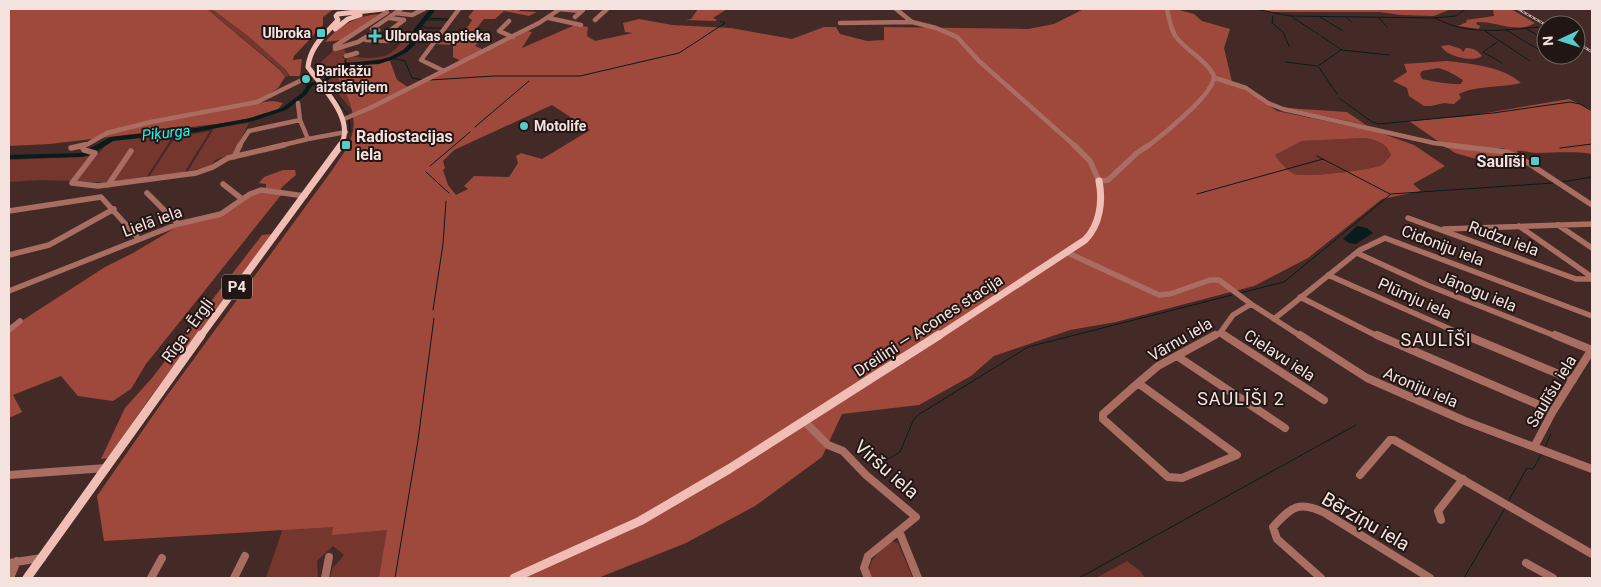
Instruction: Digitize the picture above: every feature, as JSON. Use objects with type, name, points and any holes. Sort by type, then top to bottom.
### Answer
[{"type":"main road","points":[[346,132],[344,119],[308,67],[308,62],[315,46],[332,22],[331,16],[346,12],[384,10]]},
{"type":"main road","points":[[323,41],[344,21],[384,10]]},
{"type":"main road","points":[[315,46],[338,18],[346,12]]},
{"type":"main road","points":[[313,73],[314,56],[323,41],[346,12]]},
{"type":"main road","name":"Rīga - Ērgļi","points":[[27,578],[305,196],[340,146],[346,132]]},
{"type":"main road","name":"Dreiliņi — Acones stacija","points":[[514,578],[587,546],[656,512],[805,422],[1068,253],[1090,235],[1099,214],[1102,198],[1099,181]]},
{"type":"street","points":[[373,29],[401,9]]},
{"type":"street","points":[[363,28],[378,30],[363,39],[335,49],[384,10],[412,14],[424,9]]},
{"type":"street","points":[[444,71],[420,60],[459,9]]},
{"type":"street","points":[[344,119],[514,37],[549,18],[560,9],[583,10]]},
{"type":"street","points":[[595,20],[607,9]]},
{"type":"street","points":[[896,9],[912,22]]},
{"type":"street","points":[[1167,9],[1176,37],[1205,64],[1215,78],[1246,88],[1268,103],[1283,109],[1434,143],[1507,152],[1522,159],[1592,205]]},
{"type":"street","points":[[575,17],[583,10]]},
{"type":"street","points":[[389,18],[404,20],[392,29]]},
{"type":"street","points":[[549,18],[581,25]]},
{"type":"street","points":[[509,20],[499,31],[514,37]]},
{"type":"street","points":[[840,24],[912,22],[952,33],[988,68],[1080,150],[1090,161],[1099,181],[1108,180],[1137,153],[1168,132],[1206,92],[1215,78]]},
{"type":"street","points":[[351,36],[389,41]]},
{"type":"street","points":[[344,47],[348,55],[357,53]]},
{"type":"street","points":[[71,148],[82,146],[107,133],[256,102],[313,73]]},
{"type":"street","points":[[298,103],[300,120],[308,139]]},
{"type":"street","points":[[234,157],[247,132],[300,120]]},
{"type":"street","points":[[82,146],[95,154],[72,183],[98,186],[196,173],[213,167],[223,160],[308,139],[346,132]]},
{"type":"street","points":[[108,185],[131,151]]},
{"type":"street","points":[[223,184],[242,199]]},
{"type":"street","name":"Lielā iela","points":[[9,291],[178,224],[221,214],[242,199],[261,190],[305,196]]},
{"type":"street","points":[[148,193],[178,224]]},
{"type":"street","points":[[9,211],[98,197],[104,198],[139,239]]},
{"type":"street","points":[[9,255],[49,244],[114,209]]},
{"type":"street","name":"Rudzu iela","points":[[1408,218],[1576,279],[1592,278]]},
{"type":"street","points":[[1440,230],[1592,224]]},
{"type":"street","name":"Rudzu iela","points":[[1558,225],[1592,248]]},
{"type":"street","points":[[1519,226],[1592,278]]},
{"type":"street","name":"Cidoniju iela","points":[[1274,319],[1357,253],[1385,238],[1592,316]]},
{"type":"street","name":"Aroniju iela","points":[[1068,253],[1152,293],[1165,295],[1215,279],[1367,378],[1439,410],[1592,469]]},
{"type":"street","name":"Jāņogu iela","points":[[1357,253],[1427,285],[1592,350]]},
{"type":"street","name":"Plūmju iela","points":[[1328,275],[1427,320],[1573,380]]},
{"type":"street","points":[[1300,297],[1390,342],[1553,411]]},
{"type":"street","name":"Vārnu iela","points":[[1138,384],[1237,454],[1182,478],[1174,479],[1168,477],[1103,419],[1103,414],[1158,366],[1220,333],[1233,315],[1251,304]]},
{"type":"street","points":[[9,330],[20,321]]},
{"type":"street","name":"Cielavu iela","points":[[1220,333],[1324,400]]},
{"type":"street","name":"Saulīšu iela","points":[[1534,447],[1553,411],[1592,350]]},
{"type":"street","points":[[1177,356],[1285,428]]},
{"type":"street","name":"Viršu iela","points":[[805,422],[828,445],[843,451],[866,475],[916,517],[868,556],[864,568],[868,578]]},
{"type":"street","points":[[1360,475],[1390,440],[1394,440],[1592,554]]},
{"type":"street","points":[[9,475],[106,468]]},
{"type":"street","points":[[1441,520],[1438,511],[1463,479]]},
{"type":"street","name":"Bērziņu iela","points":[[1321,578],[1277,539],[1274,533],[1273,527],[1289,509],[1295,506],[1307,506],[1325,513],[1430,578]]},
{"type":"street","points":[[899,531],[918,578]]},
{"type":"street","points":[[234,578],[245,556]]},
{"type":"street","points":[[325,578],[330,557]]},
{"type":"street","points":[[10,578],[13,562],[42,558]]},
{"type":"street","points":[[151,578],[162,558]]},
{"type":"street","points":[[1526,563],[1553,578]]},
{"type":"shaded area","points":[[9,9],[207,9],[280,70],[285,77],[278,88],[255,103],[273,101],[283,103],[278,109],[241,121],[50,144],[9,146]]},
{"type":"shaded area","points":[[207,9],[212,9],[248,36],[285,69],[289,76],[285,77],[280,69]]},
{"type":"shaded area","points":[[212,9],[334,9],[323,17],[323,25],[294,56],[293,60],[302,59],[300,76],[290,76],[285,69],[248,36]]},
{"type":"shaded area","points":[[475,9],[521,9],[519,11],[537,12],[529,16],[504,11],[495,19],[484,19],[471,35],[480,40],[475,46],[487,51],[528,31],[532,32],[522,48],[575,25],[588,27],[587,36],[595,41],[633,33],[625,32],[623,23],[639,19],[672,25],[731,28],[792,39],[824,27],[836,27],[840,34],[867,41],[884,40],[884,27],[1028,29],[1054,24],[1084,9],[1179,9],[1194,14],[1202,21],[1230,29],[1224,48],[1233,86],[1243,88],[1277,111],[1378,132],[1414,145],[1445,166],[1413,184],[1421,191],[1382,199],[1308,258],[1254,286],[1116,322],[1070,330],[994,356],[971,376],[919,405],[842,414],[822,457],[755,506],[686,543],[598,578],[379,578],[387,530],[332,535],[333,527],[104,541],[97,496],[163,401],[348,146],[353,130],[353,114],[348,97],[336,75],[347,65],[390,61],[397,80],[408,87],[463,62],[453,57],[453,45],[435,44],[461,37],[472,20],[468,17]],"holes":[[[552,105],[590,130],[542,159],[521,153],[516,156],[518,163],[509,177],[474,176],[464,186],[468,189],[456,195],[448,185],[443,170],[445,168],[443,161],[454,150]],[[1365,138],[1387,147],[1391,155],[1383,164],[1354,171],[1301,175],[1289,171],[1275,155],[1302,141]]]},
{"type":"shaded area","points":[[698,9],[727,9],[713,18],[717,20],[715,21],[686,20],[691,19]]},
{"type":"shaded area","points":[[1260,9],[1451,9],[1434,16],[1380,12],[1268,12]]},
{"type":"shaded area","points":[[1493,9],[1511,9],[1535,23],[1528,26],[1514,27],[1477,22],[1476,24],[1480,26],[1479,29],[1458,26],[1467,22],[1466,20],[1494,16]]},
{"type":"shaded area","points":[[380,14],[341,40],[325,42],[349,22]]},
{"type":"shaded area","points":[[410,31],[417,32],[413,41],[406,48],[388,59],[366,64],[346,62],[348,57],[373,58],[387,55],[396,49]]},
{"type":"shaded area","points":[[1449,45],[1461,49],[1463,52],[1466,48],[1473,49],[1482,56],[1466,59],[1448,53],[1441,46]]},
{"type":"shaded area","points":[[343,48],[347,54],[342,57],[345,59],[344,64],[323,79],[319,70],[319,64],[334,50]]},
{"type":"shaded area","points":[[1447,61],[1476,65],[1496,69],[1521,83],[1466,91],[1459,94],[1461,98],[1454,104],[1444,103],[1424,106],[1409,96],[1407,88],[1393,81],[1407,72],[1404,64]],"holes":[[[1438,68],[1463,80],[1461,84],[1422,79],[1420,74],[1422,71]]]},
{"type":"shaded area","points":[[336,75],[345,89],[352,110],[329,83],[324,81]]},
{"type":"shaded area","points":[[1569,99],[1592,110],[1592,154],[1517,151],[1518,154],[1503,148],[1495,148],[1505,156],[1480,160],[1455,153],[1409,121],[1468,116]]},
{"type":"shaded area","points":[[1287,108],[1347,112],[1366,125]]},
{"type":"shaded area","points":[[249,123],[233,154],[215,160],[211,167],[188,171],[214,128]]},
{"type":"shaded area","points":[[210,131],[184,173],[149,177],[177,134]]},
{"type":"shaded area","points":[[175,133],[146,178],[111,182],[75,182],[108,142]]},
{"type":"shaded area","points":[[1365,138],[1387,147],[1391,155],[1383,164],[1354,171],[1300,175],[1288,171],[1275,155],[1302,141]]},
{"type":"shaded area","points":[[89,156],[71,181],[9,182],[9,160]]},
{"type":"shaded area","points":[[283,170],[295,170],[296,175],[282,187],[279,193],[281,195],[146,364],[131,389],[113,401],[78,396],[61,376],[13,395],[22,412],[9,418],[9,329],[105,267],[180,225],[223,215],[251,195],[266,191],[266,184],[259,183],[264,177]]},
{"type":"shaded area","points":[[1357,226],[1367,228],[1373,233],[1356,244],[1349,243],[1343,239]]},
{"type":"shaded area","points":[[272,234],[149,399],[108,458],[101,459],[125,408],[152,378],[262,235]]},
{"type":"shaded area","points":[[389,520],[383,578],[330,578],[332,569],[344,555],[333,546],[317,561],[318,578],[266,578],[283,528]]},
{"type":"shaded area","points":[[891,541],[898,543],[913,578],[871,578],[869,572],[871,562]]},
{"type":"shaded area","points":[[1127,561],[1139,570],[1145,578],[1096,578]]},
{"type":"waterway","name":"Piķurga","points":[[325,80],[347,64],[379,62],[405,51],[412,45],[417,29],[433,9]]},
{"type":"waterway","points":[[1255,9],[1290,16],[1434,18],[1456,16],[1466,9]]},
{"type":"waterway","points":[[1273,16],[1272,23],[1283,32],[1289,46]]},
{"type":"waterway","points":[[1292,17],[1318,34]]},
{"type":"waterway","points":[[1320,17],[1343,31]]},
{"type":"waterway","points":[[425,18],[449,19]]},
{"type":"waterway","points":[[1347,18],[1352,22]]},
{"type":"waterway","points":[[1379,18],[1387,27]]},
{"type":"waterway","points":[[1435,18],[1447,24],[1473,30],[1536,27]]},
{"type":"waterway","points":[[424,20],[448,20]]},
{"type":"waterway","points":[[430,80],[494,76],[580,76],[679,53],[725,23],[720,21]]},
{"type":"waterway","points":[[420,25],[427,28],[442,28]]},
{"type":"waterway","points":[[1527,29],[1536,34]]},
{"type":"waterway","points":[[1506,30],[1536,48]]},
{"type":"waterway","points":[[1485,31],[1530,61]]},
{"type":"waterway","points":[[1321,36],[1342,50],[1389,55]]},
{"type":"waterway","points":[[1497,42],[1483,52],[1502,63]]},
{"type":"waterway","points":[[1337,94],[1318,66],[1341,50]]},
{"type":"waterway","points":[[392,58],[405,61],[412,78],[423,80]]},
{"type":"waterway","name":"Piķurga","points":[[345,60],[346,64]]},
{"type":"waterway","points":[[1285,62],[1317,66]]},
{"type":"waterway","points":[[475,127],[529,81]]},
{"type":"waterway","name":"Piķurga","points":[[9,157],[82,155],[111,139],[196,130],[251,120],[284,109],[304,94],[310,85],[316,83]]},
{"type":"waterway","points":[[324,84],[348,115]]},
{"type":"waterway","points":[[1339,98],[1372,122],[1379,124],[1493,113],[1570,102],[1580,104],[1592,111]]},
{"type":"waterway","points":[[349,120],[350,132]]},
{"type":"waterway","points":[[430,166],[470,132]]},
{"type":"waterway","points":[[1560,148],[1592,144]]},
{"type":"waterway","points":[[1317,156],[1323,159]]},
{"type":"waterway","points":[[1197,194],[1323,159]]},
{"type":"waterway","points":[[1323,159],[1390,194]]},
{"type":"waterway","points":[[426,172],[449,193]]},
{"type":"waterway","points":[[1562,182],[1592,177]]},
{"type":"waterway","points":[[1240,293],[1284,282],[1391,194],[1553,183]]},
{"type":"waterway","points":[[433,310],[443,244],[446,201]]},
{"type":"waterway","points":[[881,463],[900,452],[913,421],[918,415],[1028,347],[1232,295]]},
{"type":"waterway","points":[[395,578],[418,440],[434,318]]},
{"type":"waterway","points":[[1079,578],[1356,425]]},
{"type":"waterway","points":[[1545,447],[1551,434]]},
{"type":"waterway","points":[[1508,502],[1527,468],[1533,469],[1542,453]]},
{"type":"waterway","points":[[1464,578],[1505,508]]},
{"type":"railway","points":[[1518,9],[1536,19]]},
{"type":"railway","points":[[1586,48],[1592,52]]},
{"type":"place","name":"Ulbroka","points":[[321,33]]},
{"type":"place","name":"Ulbrokas aptieka","points":[[375,36]]},
{"type":"place","name":"Barikāžu aizstāvjiem","points":[[306,79]]},
{"type":"place","name":"Motolife","points":[[524,126]]},
{"type":"place","name":"Radiostacijas iela","points":[[346,145]]},
{"type":"place","name":"Saulīši","points":[[1535,161]]},
{"type":"district","name":"SAULĪŠI","points":[[1436,340]]},
{"type":"district","name":"SAULĪŠI 2","points":[[1241,399]]}]
